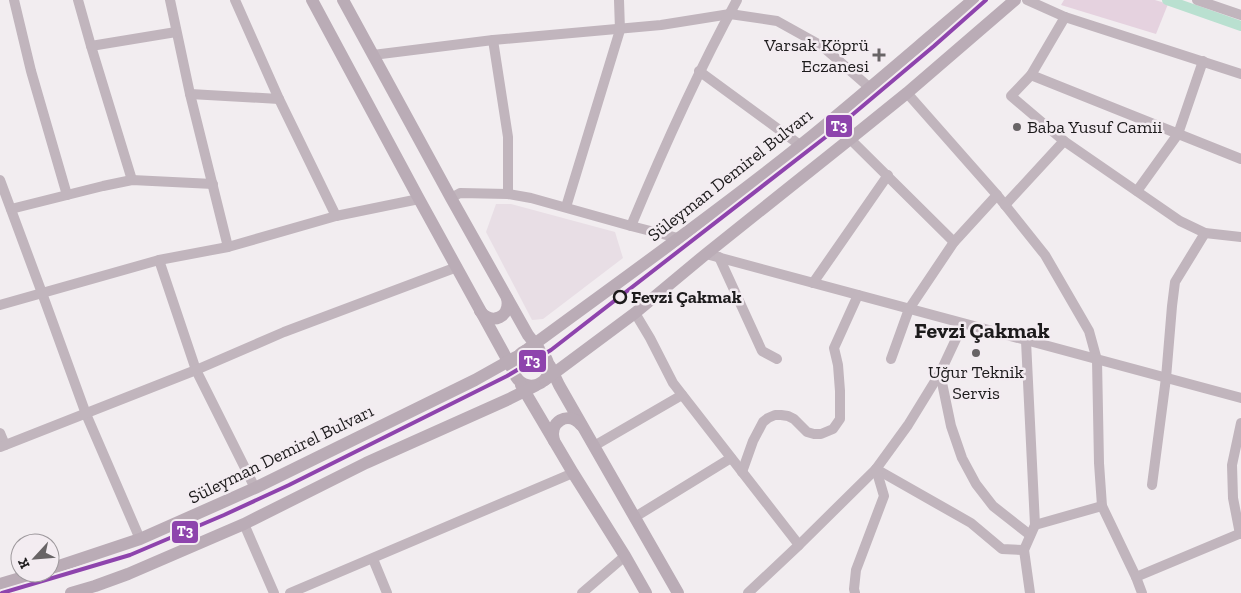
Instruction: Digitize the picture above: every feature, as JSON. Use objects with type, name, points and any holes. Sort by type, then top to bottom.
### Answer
[{"type":"main road","points":[[312,0],[480,311],[583,427],[678,593]]},
{"type":"main road","points":[[343,0],[528,334],[531,367],[555,443],[646,593]]},
{"type":"main road","name":"Süleyman Demirel Bulvarı","points":[[60,566],[140,539],[255,488],[475,380],[531,367],[678,238],[800,145],[973,0]]},
{"type":"main road","name":"Süleyman Demirel Bulvarı","points":[[75,592],[97,589],[244,524],[366,462],[531,367],[634,313],[713,255],[1015,0]]},
{"type":"main road","points":[[480,311],[487,318],[502,316],[508,308],[508,298]]},
{"type":"main road","points":[[555,443],[552,433],[560,420],[565,418],[576,419],[583,427]]},
{"type":"street","points":[[14,0],[31,71],[67,195]]},
{"type":"street","points":[[78,0],[132,180]]},
{"type":"street","points":[[170,0],[190,94],[228,247]]},
{"type":"street","points":[[235,0],[336,216]]},
{"type":"street","points":[[566,207],[620,30],[619,0]]},
{"type":"street","points":[[631,226],[655,167],[700,71],[738,0]]},
{"type":"street","points":[[1027,0],[1065,17],[1241,74]]},
{"type":"street","points":[[1202,1],[1241,15]]},
{"type":"street","points":[[373,54],[494,40],[620,30],[730,14],[777,21],[822,46],[870,88]]},
{"type":"street","points":[[1065,17],[1031,75],[1011,96],[1064,142],[1180,221],[1206,233],[1241,237]]},
{"type":"street","points":[[91,46],[176,32]]},
{"type":"street","points":[[494,40],[508,137],[508,194]]},
{"type":"street","points":[[1137,191],[1178,134],[1203,61]]},
{"type":"street","points":[[700,71],[800,145]]},
{"type":"street","points":[[1031,75],[1241,158]]},
{"type":"street","points":[[907,93],[1005,204],[1045,255],[1089,331],[1097,360],[1099,463],[1102,506],[1142,593]]},
{"type":"street","points":[[190,94],[280,99]]},
{"type":"street","points":[[850,139],[954,242]]},
{"type":"street","points":[[1005,204],[1064,142]]},
{"type":"street","points":[[813,283],[888,175]]},
{"type":"street","points":[[0,180],[7,206],[42,293],[86,414],[140,539]]},
{"type":"street","points":[[7,206],[132,180],[213,184]]},
{"type":"street","points":[[451,198],[460,193],[508,194],[531,198],[678,238]]},
{"type":"street","points":[[891,360],[909,309],[954,242],[997,195]]},
{"type":"street","points":[[0,305],[160,260],[228,247],[336,216],[419,199]]},
{"type":"street","points":[[1152,485],[1166,378],[1175,282],[1206,233]]},
{"type":"street","points":[[713,255],[1241,398]]},
{"type":"street","points":[[713,255],[762,352],[778,359]]},
{"type":"street","points":[[160,260],[196,370],[255,488]]},
{"type":"street","points":[[0,433],[2,446],[196,370],[284,332],[457,266]]},
{"type":"street","points":[[742,472],[753,441],[763,422],[768,418],[781,414],[788,416],[794,419],[807,432],[814,434],[820,434],[833,429],[840,419],[839,373],[834,348],[858,295]]},
{"type":"street","points":[[634,313],[650,338],[673,383],[799,545]]},
{"type":"street","points":[[748,593],[876,469],[908,425],[940,373],[963,324]]},
{"type":"street","points":[[1026,341],[1035,525],[1024,550],[1030,593]]},
{"type":"street","points":[[940,373],[954,434],[962,458],[976,484],[993,506],[1030,535]]},
{"type":"street","points":[[594,446],[682,394]]},
{"type":"street","points":[[1136,577],[1240,534],[1234,498],[1232,465],[1241,422]]},
{"type":"street","points":[[635,517],[731,458]]},
{"type":"street","points":[[876,469],[971,523],[1002,549],[1024,550]]},
{"type":"street","points":[[855,593],[856,570],[884,496],[876,469]]},
{"type":"street","points":[[290,593],[573,473]]},
{"type":"street","points":[[1035,525],[1102,506]]},
{"type":"street","points":[[244,524],[274,593]]},
{"type":"street","points":[[582,593],[625,556]]},
{"type":"street","points":[[373,559],[387,593]]},
{"type":"shaded area","points":[[1064,0],[1155,0],[1168,4],[1156,34],[1061,5]]},
{"type":"shaded area","points":[[496,204],[511,204],[615,232],[623,258],[543,319],[532,320],[486,232]]},
{"type":"waterway","points":[[1167,0],[1241,26]]},
{"type":"transit line","name":"T3","points":[[2,593],[130,555],[224,515],[289,485],[507,376],[551,350],[827,136],[986,0]]},
{"type":"place","name":"Varsak Köprü Eczanesi","points":[[879,55]]},
{"type":"place","name":"Baba Yusuf Camii","points":[[1017,127]]},
{"type":"place","name":"Fevzi Çakmak","points":[[620,297]]},
{"type":"place","name":"Uğur Teknik Servis","points":[[976,353]]},
{"type":"district","name":"Fevzi Çakmak","points":[[982,330]]}]
